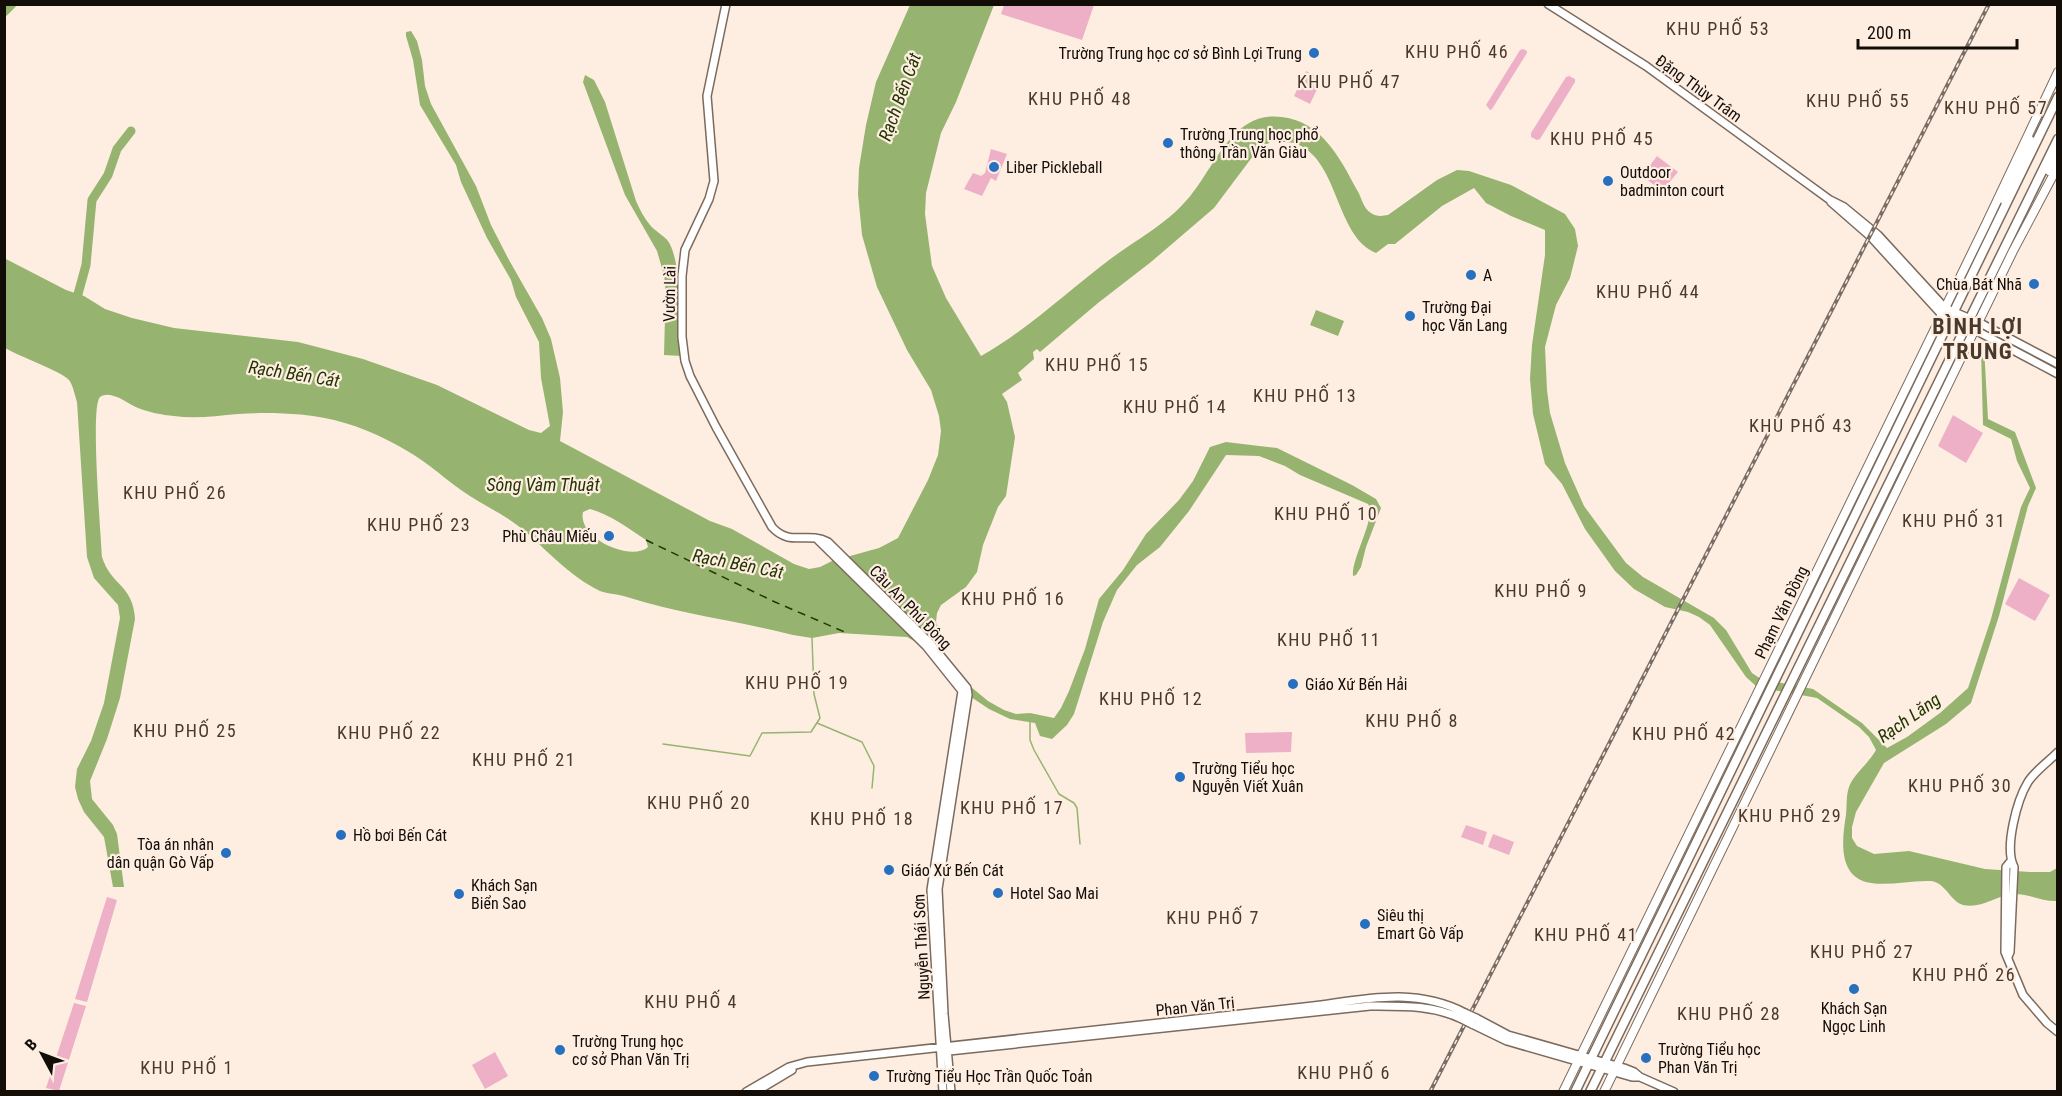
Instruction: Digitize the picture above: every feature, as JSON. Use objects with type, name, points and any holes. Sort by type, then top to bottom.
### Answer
[{"type":"highway","points":[[2028,146],[2058,97]]},
{"type":"highway","points":[[1590,1092],[1967,322],[2001,254],[2054,160],[2058,139]]},
{"type":"highway","name":"Phạm Văn Đồng","points":[[1575,1092],[1953,316],[1994,230],[2028,146]]},
{"type":"main road","name":"Vườn Lài","points":[[726,4],[707,96],[714,181],[709,199],[687,243],[683,261],[681,321],[684,352],[690,376],[772,527],[787,538],[812,537],[826,542]]},
{"type":"main road","name":"Đặng Thùy Trâm","points":[[1548,4],[1646,66],[1830,200],[1840,212],[1870,236],[1944,311]]},
{"type":"main road","points":[[2028,146],[2058,72]]},
{"type":"main road","points":[[2028,146],[2058,81]]},
{"type":"main road","name":"Phạm Văn Đồng","points":[[1563,1092],[1986,224],[2028,146]]},
{"type":"main road","points":[[1604,1092],[2034,209],[2054,160]]},
{"type":"main road","points":[[1986,224],[1994,230]]},
{"type":"main road","points":[[1944,311],[2058,364]]},
{"type":"main road","points":[[1977,326],[2058,374]]},
{"type":"main road","points":[[1926,406],[1935,411]]},
{"type":"main road","name":"Cầu An Phú Đông","points":[[826,542],[926,646],[965,695]]},
{"type":"main road","name":"Nguyễn Thái Sơn","points":[[943,1092],[938,888],[965,695]]},
{"type":"main road","points":[[2058,752],[2030,780],[2011,834],[2005,952],[2023,995],[2047,1023],[2058,1032]]},
{"type":"main road","points":[[1710,791],[1719,796]]},
{"type":"main road","points":[[1618,979],[1628,983]]},
{"type":"main road","name":"Phan Văn Trị","points":[[1271,1015],[1386,997],[1401,996],[1441,1002],[1507,1041],[1634,1072],[1674,1092]]},
{"type":"main road","points":[[1386,997],[1386,1006]]},
{"type":"main road","name":"Phan Văn Trị","points":[[943,1049],[973,1048],[1083,1034],[1271,1015],[1386,1006],[1404,1005],[1438,1009],[1464,1016]]},
{"type":"main road","name":"Phan Văn Trị","points":[[755,1092],[791,1071],[808,1066],[1055,1038]]},
{"type":"main road","name":"Nguyễn Thái Sơn","points":[[943,1049],[951,1092]]},
{"type":"main road","name":"Phan Văn Trị","points":[[746,1092],[789,1067],[807,1062],[856,1059]]},
{"type":"shaded area","points":[[1004,4],[1094,5],[1082,40],[1001,14]]},
{"type":"shaded area","points":[[1523,49],[1527,53],[1490,110],[1486,105],[1520,50]]},
{"type":"shaded area","points":[[1306,71],[1322,79],[1310,104],[1294,96]]},
{"type":"shaded area","points":[[1566,77],[1575,79],[1575,82],[1540,139],[1531,137],[1531,133]]},
{"type":"shaded area","name":"Liber Pickleball","points":[[991,149],[1007,154],[996,181],[991,178],[982,196],[964,189],[973,173],[981,176],[985,173]]},
{"type":"shaded area","points":[[1657,156],[1678,172],[1662,191],[1642,176]]},
{"type":"shaded area","points":[[1953,415],[1983,433],[1966,463],[1938,446]]},
{"type":"shaded area","points":[[2019,578],[2050,595],[2035,621],[2005,604]]},
{"type":"shaded area","points":[[1292,732],[1291,752],[1246,753],[1245,733]]},
{"type":"shaded area","points":[[1466,825],[1487,832],[1483,845],[1461,837]]},
{"type":"shaded area","points":[[1493,834],[1514,842],[1509,855],[1488,847]]},
{"type":"shaded area","points":[[107,897],[117,900],[87,1002],[75,999]]},
{"type":"shaded area","points":[[74,1003],[86,1006],[59,1091],[46,1088]]},
{"type":"shaded area","points":[[495,1052],[508,1076],[485,1089],[472,1065]]},
{"type":"water","name":"Sông Vàm Thuật","points":[[910,5],[994,5],[956,102],[941,133],[926,193],[925,214],[932,266],[946,298],[981,356],[1031,323],[1109,260],[1173,214],[1191,195],[1218,155],[1239,130],[1265,117],[1296,120],[1319,134],[1344,166],[1366,208],[1375,215],[1388,215],[1437,180],[1457,170],[1469,171],[1511,185],[1565,214],[1575,229],[1578,246],[1570,278],[1556,305],[1545,347],[1547,390],[1550,413],[1565,463],[1584,506],[1626,563],[1643,577],[1714,618],[1726,630],[1752,673],[1761,679],[1813,689],[1862,723],[1887,748],[1907,737],[1940,713],[1968,688],[1991,619],[2021,507],[2030,488],[2017,461],[2011,439],[1983,425],[1981,349],[1984,347],[1988,419],[2015,432],[2036,488],[2028,506],[1999,616],[1971,703],[1946,724],[1884,763],[1856,812],[1852,838],[1857,846],[1874,854],[1909,851],[1985,869],[2050,872],[2057,868],[2057,901],[2012,894],[1970,906],[1959,903],[1936,882],[1871,883],[1860,880],[1852,874],[1847,866],[1843,846],[1847,793],[1854,778],[1876,750],[1869,737],[1859,727],[1817,698],[1757,687],[1746,677],[1710,625],[1688,612],[1665,607],[1634,589],[1615,571],[1585,529],[1562,484],[1545,464],[1533,414],[1530,379],[1532,345],[1545,255],[1545,230],[1486,203],[1474,188],[1442,206],[1395,244],[1388,244],[1376,253],[1363,245],[1353,232],[1322,167],[1312,154],[1297,144],[1281,142],[1276,137],[1253,156],[1214,208],[1040,352],[1037,349],[1033,352],[1034,359],[1018,373],[1022,380],[1002,394],[1007,402],[1015,437],[1006,496],[998,507],[983,545],[977,572],[966,587],[941,605],[937,613],[936,622],[940,632],[943,658],[953,672],[988,701],[1004,710],[1016,714],[1030,713],[1054,718],[1069,691],[1085,649],[1099,599],[1123,570],[1146,534],[1179,500],[1193,481],[1210,447],[1226,442],[1277,448],[1376,499],[1381,508],[1361,567],[1353,576],[1353,568],[1367,528],[1370,510],[1368,504],[1259,456],[1226,455],[1189,511],[1160,547],[1137,565],[1117,590],[1103,622],[1074,714],[1067,725],[1052,739],[1040,736],[1035,723],[1010,719],[989,709],[959,689],[923,646],[907,637],[839,633],[812,638],[689,613],[600,591],[568,570],[516,524],[470,496],[422,460],[386,439],[355,426],[323,418],[286,414],[169,416],[142,409],[114,396],[100,397],[97,406],[96,446],[102,557],[106,567],[130,599],[135,619],[120,698],[90,781],[92,799],[113,825],[117,834],[124,887],[113,887],[104,837],[84,812],[75,787],[77,769],[91,741],[104,703],[120,618],[118,605],[94,578],[87,557],[77,402],[72,385],[69,380],[58,373],[5,348],[4,258],[66,290],[84,296],[105,309],[132,318],[174,328],[298,342],[363,359],[437,385],[529,430],[541,433],[550,426],[541,378],[539,342],[516,297],[511,280],[487,238],[461,182],[456,165],[420,105],[413,60],[406,36],[406,32],[411,31],[417,41],[425,86],[431,104],[476,186],[491,225],[542,318],[551,339],[560,378],[563,412],[560,441],[710,521],[732,529],[794,564],[809,569],[820,567],[832,561],[879,548],[898,538],[928,480],[938,455],[941,431],[931,390],[907,350],[877,287],[862,235],[858,194],[859,168],[876,82]],"holes":[[[590,509],[619,522],[646,540],[648,547],[630,552],[619,550],[597,539],[588,531],[583,522],[583,512]]]},
{"type":"water","points":[[585,75],[594,80],[605,102],[639,208],[650,225],[668,241],[673,251],[680,296],[682,356],[664,355],[667,304],[664,275],[657,251],[625,195],[583,82]]},
{"type":"water","points":[[1316,310],[1344,321],[1338,336],[1310,325]]},
{"type":"waterway","points":[[4,12],[12,4]]},
{"type":"waterway","points":[[75,305],[86,265],[92,200],[108,175],[117,149],[131,131]]},
{"type":"waterway","points":[[663,744],[750,756],[762,733],[811,732],[820,718],[814,694],[812,638]]},
{"type":"waterway","points":[[1030,722],[1030,740],[1034,750],[1059,794],[1074,803],[1077,808],[1080,844]]},
{"type":"waterway","points":[[817,723],[862,742],[874,766],[872,788]]},
{"type":"ferry route","points":[[646,540],[775,602],[847,633]]},
{"type":"railway","points":[[1430,1092],[1989,4]]},
{"type":"place","name":"Trường Trung học cơ sở Bình Lợi Trung","points":[[1314,53]]},
{"type":"place","name":"Trường Trung học phổ thông Trần Văn Giàu","points":[[1168,143]]},
{"type":"place","name":"Liber Pickleball","points":[[994,167]]},
{"type":"place","name":"Outdoor badminton court","points":[[1608,181]]},
{"type":"place","name":"A","points":[[1471,275]]},
{"type":"place","name":"Chùa Bát Nhã","points":[[2034,284]]},
{"type":"place","name":"Trường Đại học Văn Lang","points":[[1410,316]]},
{"type":"place","name":"Phù Châu Miếu","points":[[609,536]]},
{"type":"place","name":"Giáo Xứ Bến Hải","points":[[1293,684]]},
{"type":"place","name":"Trường Tiểu học Nguyễn Viết Xuân","points":[[1180,777]]},
{"type":"place","name":"Hồ bơi Bến Cát","points":[[341,835]]},
{"type":"place","name":"Tòa án nhân dân quận Gò Vấp","points":[[226,853]]},
{"type":"place","name":"Giáo Xứ Bến Cát","points":[[889,870]]},
{"type":"place","name":"Hotel Sao Mai","points":[[998,893]]},
{"type":"place","name":"Khách Sạn Biển Sao","points":[[459,894]]},
{"type":"place","name":"Siêu thị Emart Gò Vấp","points":[[1365,924]]},
{"type":"place","name":"Khách Sạn Ngọc Linh","points":[[1854,989]]},
{"type":"place","name":"Trường Trung học cơ sở Phan Văn Trị","points":[[560,1050]]},
{"type":"place","name":"Trường Tiểu học Phan Văn Trị","points":[[1646,1058]]},
{"type":"place","name":"Trường Tiểu Học Trần Quốc Toản","points":[[874,1076]]},
{"type":"district","name":"KHU PHỐ 53","points":[[1718,29]]},
{"type":"district","name":"KHU PHỐ 46","points":[[1457,52]]},
{"type":"district","name":"KHU PHỐ 47","points":[[1349,82]]},
{"type":"district","name":"KHU PHỐ 48","points":[[1080,99]]},
{"type":"district","name":"KHU PHỐ 55","points":[[1858,101]]},
{"type":"district","name":"KHU PHỐ 57","points":[[1996,108]]},
{"type":"district","name":"KHU PHỐ 45","points":[[1602,139]]},
{"type":"district","name":"KHU PHỐ 44","points":[[1648,292]]},
{"type":"district","name":"BÌNH LỢI TRUNG","points":[[1978,338]]},
{"type":"district","name":"KHU PHỐ 15","points":[[1097,365]]},
{"type":"district","name":"KHU PHỐ 13","points":[[1305,396]]},
{"type":"district","name":"KHU PHỐ 14","points":[[1175,407]]},
{"type":"district","name":"KHU PHỐ 43","points":[[1801,426]]},
{"type":"district","name":"KHU PHỐ 26","points":[[175,493]]},
{"type":"district","name":"KHU PHỐ 10","points":[[1326,514]]},
{"type":"district","name":"KHU PHỐ 31","points":[[1954,521]]},
{"type":"district","name":"KHU PHỐ 23","points":[[419,525]]},
{"type":"district","name":"KHU PHỐ 9","points":[[1541,591]]},
{"type":"district","name":"KHU PHỐ 16","points":[[1013,599]]},
{"type":"district","name":"KHU PHỐ 11","points":[[1329,640]]},
{"type":"district","name":"KHU PHỐ 19","points":[[797,683]]},
{"type":"district","name":"KHU PHỐ 12","points":[[1151,699]]},
{"type":"district","name":"KHU PHỐ 8","points":[[1412,721]]},
{"type":"district","name":"KHU PHỐ 25","points":[[185,731]]},
{"type":"district","name":"KHU PHỐ 22","points":[[389,733]]},
{"type":"district","name":"KHU PHỐ 42","points":[[1684,734]]},
{"type":"district","name":"KHU PHỐ 21","points":[[524,760]]},
{"type":"district","name":"KHU PHỐ 30","points":[[1960,786]]},
{"type":"district","name":"KHU PHỐ 20","points":[[699,803]]},
{"type":"district","name":"KHU PHỐ 17","points":[[1012,808]]},
{"type":"district","name":"KHU PHỐ 29","points":[[1790,816]]},
{"type":"district","name":"KHU PHỐ 18","points":[[862,819]]},
{"type":"district","name":"KHU PHỐ 7","points":[[1213,918]]},
{"type":"district","name":"KHU PHỐ 41","points":[[1586,935]]},
{"type":"district","name":"KHU PHỐ 27","points":[[1862,952]]},
{"type":"district","name":"KHU PHỐ 26","points":[[1964,975]]},
{"type":"district","name":"KHU PHỐ 4","points":[[691,1002]]},
{"type":"district","name":"KHU PHỐ 28","points":[[1729,1014]]},
{"type":"district","name":"KHU PHỐ 1","points":[[187,1068]]},
{"type":"district","name":"KHU PHỐ 6","points":[[1344,1073]]},
{"type":"water label","name":"Rạch Bến Cát","points":[[900,97]]},
{"type":"water label","name":"Rạch Bến Cát","points":[[294,374]]},
{"type":"water label","name":"Rạch Bến Cát","points":[[738,564]]},
{"type":"water label","name":"Rạch Lăng","points":[[1909,718]]}]
